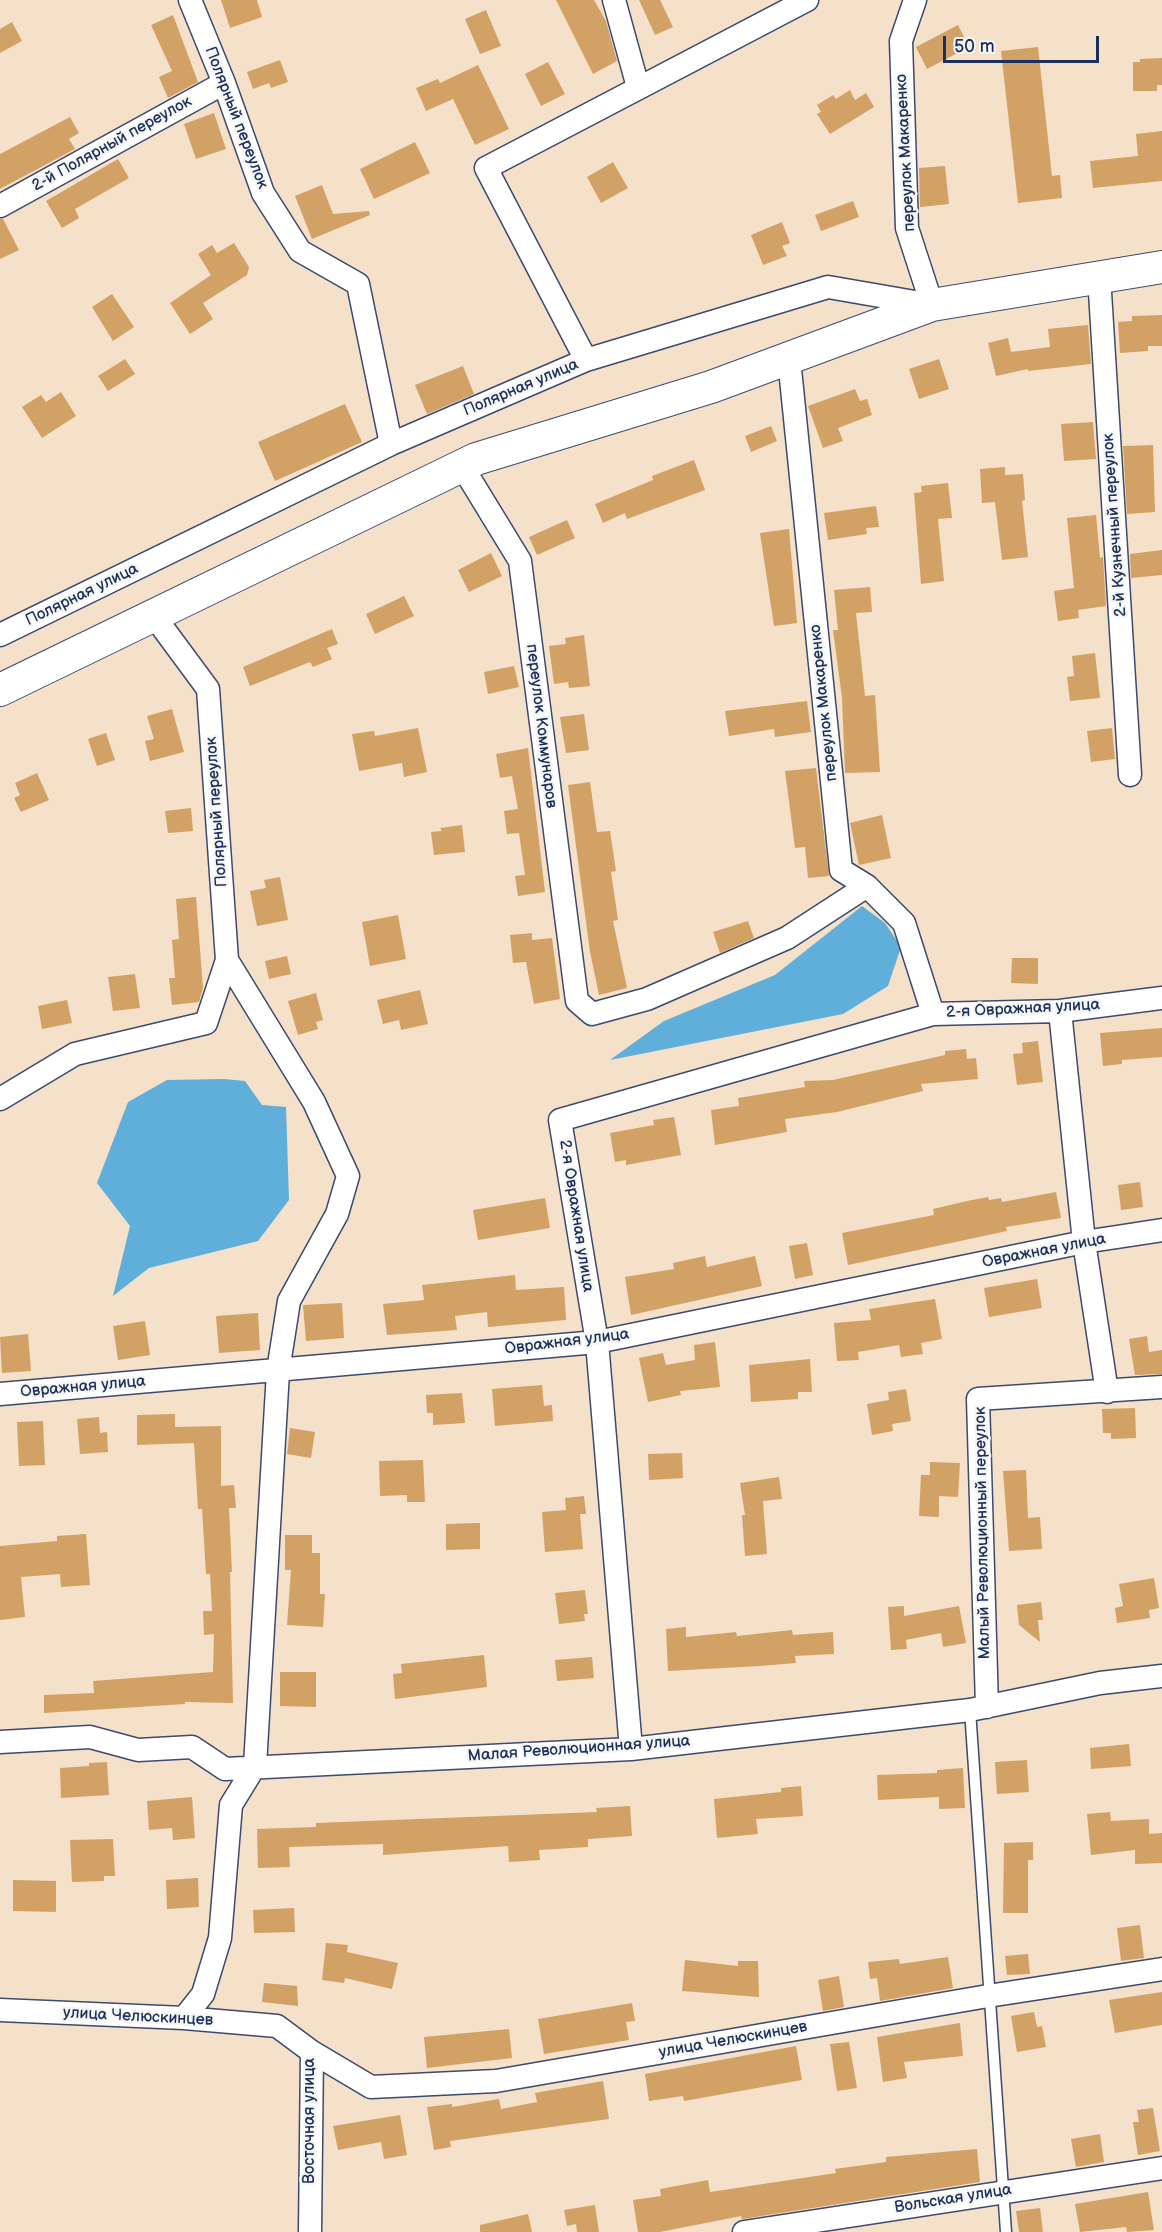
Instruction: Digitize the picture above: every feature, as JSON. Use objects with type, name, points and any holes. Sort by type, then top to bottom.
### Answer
[{"type":"street","name":"Полярный переулок","points":[[190,0],[224,83],[263,193],[300,251],[358,284],[391,444]]},
{"type":"street","points":[[614,0],[639,87]]},
{"type":"street","name":"Полярная улица","points":[[0,635],[391,444],[586,360],[486,168],[807,0]]},
{"type":"street","name":"переулок Макаренко","points":[[915,0],[901,41],[907,228],[933,305]]},
{"type":"street","name":"2-й Полярный переулок","points":[[0,206],[224,83]]},
{"type":"street","points":[[0,690],[476,459],[711,387],[933,305],[1162,267]]},
{"type":"street","name":"2-й Кузнечный переулок","points":[[1099,276],[1130,775]]},
{"type":"street","points":[[586,360],[828,287],[933,305]]},
{"type":"street","name":"переулок Макаренко","points":[[789,359],[841,870],[867,886],[904,923],[933,1014]]},
{"type":"street","name":"переулок Коммунаров","points":[[462,466],[520,561],[577,1001],[592,1014],[647,999],[787,938],[867,886]]},
{"type":"street","name":"Полярный переулок","points":[[0,1099],[75,1054],[206,1023],[227,960],[208,689],[154,616]]},
{"type":"street","points":[[184,2018],[203,1994],[220,1938],[231,1805],[255,1766],[278,1371],[289,1301],[336,1214],[348,1176],[314,1102],[227,960]]},
{"type":"street","name":"2-я Овражная улица","points":[[631,1749],[597,1342],[560,1120],[933,1014],[1060,1011],[1162,998]]},
{"type":"street","points":[[1060,1011],[1084,1242],[1107,1392]]},
{"type":"street","name":"Овражная улица","points":[[0,1394],[597,1342],[1084,1242],[1162,1230]]},
{"type":"street","name":"Малый Революционный переулок","points":[[979,1708],[978,1400],[1162,1387]]},
{"type":"street","name":"Малая Революционная улица","points":[[0,1742],[90,1737],[138,1750],[192,1747],[225,1769],[631,1749],[979,1708],[1100,1683],[1162,1676]]},
{"type":"street","name":"улица Челюскинцев","points":[[312,2052],[371,2087],[496,2081],[988,1996],[1162,1970]]},
{"type":"street","name":"улица Челюскинцев","points":[[0,2010],[184,2018],[277,2026]]},
{"type":"street","name":"Восточная улица","points":[[277,2026],[312,2052],[310,2232]]},
{"type":"street","name":"Вольская улица","points":[[744,2232],[1162,2168]]},
{"type":"lane","points":[[979,1708],[988,1996],[1006,2232]]},
{"type":"water","points":[[862,906],[885,923],[901,947],[888,986],[843,1014],[610,1060],[664,1021],[775,975]]},
{"type":"water","points":[[167,1080],[245,1081],[262,1105],[286,1107],[289,1200],[258,1241],[149,1268],[113,1296],[130,1226],[97,1183],[128,1102]]},
{"type":"building","points":[[221,0],[257,0],[262,17],[230,28]]},
{"type":"building","points":[[556,0],[594,0],[606,21],[617,61],[593,74]]},
{"type":"building","points":[[639,0],[660,0],[673,27],[655,35]]},
{"type":"building","points":[[486,10],[501,46],[480,54],[465,19]]},
{"type":"building","points":[[173,15],[198,82],[168,98],[159,77],[172,71],[151,25]]},
{"type":"building","points":[[12,22],[22,41],[0,53],[0,29]]},
{"type":"building","points":[[958,25],[969,47],[927,69],[916,47]]},
{"type":"building","points":[[1038,47],[1052,176],[1060,175],[1062,198],[1018,203],[1001,51]]},
{"type":"building","points":[[1162,58],[1162,85],[1157,85],[1157,91],[1133,91],[1133,62],[1140,62],[1140,59]]},
{"type":"building","points":[[280,60],[288,82],[271,88],[269,83],[253,89],[247,72]]},
{"type":"building","points":[[548,62],[565,94],[541,106],[525,74]]},
{"type":"building","points":[[478,65],[509,129],[475,145],[453,99],[426,111],[416,88],[438,79],[440,83]]},
{"type":"building","points":[[850,90],[855,100],[866,93],[874,107],[830,134],[817,114],[821,112],[817,105],[833,95],[836,99]]},
{"type":"building","points":[[214,113],[226,149],[196,159],[184,124]]},
{"type":"building","points":[[70,117],[79,133],[69,139],[75,149],[0,189],[0,154]]},
{"type":"building","points":[[1162,131],[1162,181],[1093,188],[1090,161],[1138,156],[1136,134]]},
{"type":"building","points":[[415,142],[430,173],[374,199],[360,169]]},
{"type":"building","points":[[118,159],[129,178],[75,209],[79,218],[62,228],[46,201]]},
{"type":"building","points":[[613,162],[628,188],[601,203],[587,177]]},
{"type":"building","points":[[945,166],[949,204],[920,207],[919,168]]},
{"type":"building","points":[[322,185],[333,214],[369,211],[370,215],[312,239],[295,196]]},
{"type":"building","points":[[853,201],[859,217],[821,231],[815,215]]},
{"type":"building","points":[[0,219],[3,219],[19,250],[0,259]]},
{"type":"building","points":[[782,222],[790,243],[782,246],[787,256],[763,265],[751,235]]},
{"type":"building","points":[[234,243],[249,267],[247,275],[203,303],[213,319],[190,334],[170,303],[211,275],[198,254],[212,245],[217,253]]},
{"type":"building","points":[[112,294],[134,327],[113,341],[92,307]]},
{"type":"building","points":[[1162,315],[1162,346],[1148,346],[1148,351],[1120,353],[1118,322],[1132,321],[1132,316]]},
{"type":"building","points":[[1088,325],[1091,364],[1028,371],[1028,369],[996,376],[988,343],[1008,338],[1011,352],[1050,347],[1048,329]]},
{"type":"building","points":[[125,359],[135,374],[108,391],[98,376]]},
{"type":"building","points":[[939,359],[949,389],[919,399],[909,369]]},
{"type":"building","points":[[463,366],[474,394],[427,414],[415,385]]},
{"type":"building","points":[[855,389],[860,401],[867,399],[872,415],[838,428],[843,441],[823,448],[808,406]]},
{"type":"building","points":[[61,392],[76,416],[42,438],[22,407],[41,395],[46,402]]},
{"type":"building","points":[[345,404],[362,442],[275,481],[258,442]]},
{"type":"building","points":[[1093,422],[1096,459],[1064,461],[1061,424]]},
{"type":"building","points":[[771,426],[777,441],[751,452],[745,436]]},
{"type":"building","points":[[1153,445],[1155,512],[1127,514],[1123,446]]},
{"type":"building","points":[[694,460],[705,490],[627,519],[625,513],[603,523],[595,504],[653,480],[652,476]]},
{"type":"building","points":[[1005,467],[1005,475],[1023,474],[1025,500],[1022,501],[1028,557],[1002,560],[995,502],[982,503],[980,469]]},
{"type":"building","points":[[948,483],[952,518],[938,519],[944,581],[921,584],[914,493],[922,492],[921,486]]},
{"type":"building","points":[[876,506],[879,527],[866,528],[867,534],[828,540],[824,513]]},
{"type":"building","points":[[1096,515],[1100,558],[1103,557],[1106,606],[1078,610],[1079,618],[1058,621],[1054,591],[1074,588],[1067,518]]},
{"type":"building","points":[[567,520],[575,538],[537,555],[529,537]]},
{"type":"building","points":[[789,529],[797,623],[774,626],[760,533]]},
{"type":"building","points":[[1162,550],[1162,575],[1131,578],[1130,554]]},
{"type":"building","points":[[491,553],[502,576],[469,592],[458,570]]},
{"type":"building","points":[[870,587],[872,612],[856,613],[865,696],[875,695],[880,772],[845,773],[842,698],[833,630],[838,630],[834,590]]},
{"type":"building","points":[[404,596],[414,616],[375,634],[366,614]]},
{"type":"building","points":[[332,629],[338,644],[327,648],[332,659],[313,667],[310,662],[250,686],[243,667]]},
{"type":"building","points":[[584,635],[590,686],[569,688],[568,682],[554,684],[549,646],[566,644],[565,638]]},
{"type":"building","points":[[1095,653],[1100,698],[1070,701],[1067,677],[1074,676],[1072,656]]},
{"type":"building","points":[[514,666],[519,687],[488,694],[484,672]]},
{"type":"building","points":[[807,701],[811,732],[775,737],[774,729],[729,736],[725,711]]},
{"type":"building","points":[[172,709],[184,752],[150,761],[145,741],[154,739],[147,716]]},
{"type":"building","points":[[584,714],[589,750],[566,753],[560,717]]},
{"type":"building","points":[[418,728],[427,772],[404,777],[402,763],[359,771],[352,734],[374,731],[375,736]]},
{"type":"building","points":[[1112,728],[1115,759],[1091,762],[1087,731]]},
{"type":"building","points":[[106,733],[115,760],[97,766],[88,739]]},
{"type":"building","points":[[528,748],[545,892],[518,896],[515,876],[525,875],[519,833],[507,834],[504,811],[518,809],[512,776],[500,778],[496,754]]},
{"type":"building","points":[[816,768],[829,876],[808,878],[805,847],[795,848],[785,771]]},
{"type":"building","points":[[37,773],[49,800],[21,812],[14,798],[20,795],[15,783]]},
{"type":"building","points":[[590,782],[597,832],[610,831],[616,871],[611,872],[618,920],[613,921],[627,988],[599,995],[590,952],[568,785]]},
{"type":"building","points":[[191,808],[193,831],[168,833],[165,811]]},
{"type":"building","points":[[882,815],[891,858],[859,865],[850,823]]},
{"type":"building","points":[[462,825],[465,852],[434,855],[431,832],[442,831],[440,828]]},
{"type":"building","points":[[280,877],[288,920],[257,926],[250,891],[266,888],[264,880]]},
{"type":"building","points":[[196,897],[203,988],[199,1002],[172,1005],[169,978],[175,978],[172,940],[179,939],[176,899]]},
{"type":"building","points":[[398,915],[406,959],[370,966],[362,922]]},
{"type":"building","points":[[748,921],[754,938],[720,953],[713,932]]},
{"type":"building","points":[[532,933],[532,940],[552,938],[560,999],[534,1004],[526,962],[513,963],[510,935]]},
{"type":"building","points":[[287,956],[291,974],[269,979],[265,961]]},
{"type":"building","points":[[1012,958],[1038,958],[1038,984],[1011,983]]},
{"type":"building","points":[[135,974],[140,1008],[113,1011],[108,977]]},
{"type":"building","points":[[420,990],[428,1024],[401,1030],[399,1020],[383,1024],[377,1000]]},
{"type":"building","points":[[316,993],[323,1020],[316,1022],[318,1029],[298,1035],[288,1001]]},
{"type":"building","points":[[67,1000],[72,1023],[42,1029],[38,1006]]},
{"type":"building","points":[[1162,1028],[1162,1057],[1122,1060],[1122,1064],[1103,1066],[1100,1033]]},
{"type":"building","points":[[1038,1041],[1043,1082],[1017,1085],[1013,1054],[1023,1053],[1022,1043]]},
{"type":"building","points":[[966,1049],[967,1059],[976,1058],[978,1079],[921,1084],[923,1091],[837,1112],[785,1119],[787,1132],[715,1145],[711,1110],[739,1106],[738,1098],[805,1087],[804,1081],[833,1080],[945,1055],[945,1051]]},
{"type":"building","points":[[674,1117],[681,1155],[626,1165],[626,1160],[615,1162],[610,1133],[654,1125],[653,1120]]},
{"type":"building","points":[[1140,1182],[1143,1207],[1121,1210],[1118,1185]]},
{"type":"building","points":[[1056,1192],[1061,1218],[1006,1227],[1007,1231],[848,1265],[842,1233],[934,1215],[933,1209],[967,1201],[988,1197],[989,1200],[1001,1198],[1002,1202]]},
{"type":"building","points":[[545,1198],[550,1228],[478,1240],[473,1210]]},
{"type":"building","points":[[807,1243],[813,1275],[795,1279],[789,1246]]},
{"type":"building","points":[[705,1256],[707,1267],[755,1256],[762,1286],[631,1315],[625,1277],[674,1269],[673,1263]]},
{"type":"building","points":[[515,1275],[516,1290],[564,1287],[566,1320],[488,1327],[487,1312],[455,1316],[457,1330],[387,1335],[383,1304],[424,1300],[422,1285]]},
{"type":"building","points":[[1037,1279],[1042,1308],[989,1317],[984,1288]]},
{"type":"building","points":[[935,1299],[942,1339],[921,1343],[923,1354],[901,1357],[899,1345],[858,1352],[859,1360],[837,1361],[834,1323],[871,1320],[869,1309]]},
{"type":"building","points":[[342,1303],[344,1338],[306,1341],[303,1305]]},
{"type":"building","points":[[258,1313],[260,1350],[219,1353],[216,1316]]},
{"type":"building","points":[[145,1321],[150,1355],[118,1360],[113,1326]]},
{"type":"building","points":[[28,1334],[31,1371],[2,1373],[0,1337]]},
{"type":"building","points":[[1147,1336],[1149,1352],[1162,1350],[1162,1374],[1135,1375],[1129,1339]]},
{"type":"building","points":[[715,1342],[720,1387],[680,1391],[681,1395],[648,1402],[639,1358],[663,1353],[666,1365],[695,1360],[694,1345]]},
{"type":"building","points":[[810,1359],[812,1392],[798,1392],[798,1399],[751,1402],[749,1365]]},
{"type":"building","points":[[542,1385],[544,1406],[552,1405],[553,1421],[495,1426],[492,1389]]},
{"type":"building","points":[[906,1389],[911,1421],[892,1424],[893,1431],[872,1435],[867,1404],[889,1400],[888,1392]]},
{"type":"building","points":[[462,1393],[465,1423],[433,1425],[433,1413],[427,1413],[426,1395]]},
{"type":"building","points":[[1135,1408],[1136,1438],[1111,1439],[1111,1433],[1103,1433],[1102,1409]]},
{"type":"building","points":[[175,1414],[175,1427],[221,1426],[221,1486],[234,1485],[236,1508],[229,1508],[233,1703],[185,1702],[185,1704],[44,1713],[44,1695],[94,1693],[93,1681],[213,1672],[214,1634],[204,1635],[203,1611],[212,1611],[210,1574],[206,1574],[202,1509],[198,1509],[194,1443],[137,1445],[137,1415]]},
{"type":"building","points":[[99,1417],[100,1433],[107,1432],[108,1452],[80,1454],[77,1419]]},
{"type":"building","points":[[43,1421],[45,1465],[19,1466],[17,1422]]},
{"type":"building","points":[[290,1428],[315,1432],[311,1458],[287,1454]]},
{"type":"building","points":[[682,1453],[683,1478],[649,1480],[648,1454]]},
{"type":"building","points":[[423,1460],[425,1502],[407,1502],[407,1495],[380,1496],[379,1461]]},
{"type":"building","points":[[930,1462],[960,1463],[958,1497],[939,1496],[939,1517],[919,1516],[921,1475],[930,1475]]},
{"type":"building","points":[[1026,1470],[1028,1518],[1040,1517],[1042,1549],[1009,1551],[1003,1471]]},
{"type":"building","points":[[779,1477],[782,1499],[763,1501],[767,1554],[745,1556],[742,1515],[745,1515],[740,1483]]},
{"type":"building","points":[[584,1496],[586,1514],[580,1514],[583,1549],[545,1552],[542,1512],[566,1510],[565,1498]]},
{"type":"building","points":[[480,1523],[480,1549],[446,1550],[446,1524]]},
{"type":"building","points":[[86,1534],[90,1585],[61,1587],[60,1574],[21,1577],[25,1617],[0,1620],[0,1546],[57,1541],[57,1536]]},
{"type":"building","points":[[285,1535],[312,1535],[312,1553],[320,1553],[320,1594],[325,1594],[323,1627],[287,1625],[291,1570],[285,1570]]},
{"type":"building","points":[[1154,1578],[1159,1608],[1149,1610],[1150,1618],[1117,1623],[1115,1608],[1123,1606],[1119,1584]]},
{"type":"building","points":[[585,1590],[588,1614],[584,1614],[585,1621],[559,1624],[555,1593]]},
{"type":"building","points":[[1041,1602],[1043,1620],[1038,1620],[1040,1642],[1019,1625],[1017,1605]]},
{"type":"building","points":[[904,1606],[904,1616],[959,1606],[966,1643],[943,1647],[941,1633],[906,1640],[907,1649],[891,1650],[888,1607]]},
{"type":"building","points":[[686,1627],[686,1637],[736,1632],[737,1636],[792,1630],[793,1635],[833,1632],[834,1654],[795,1656],[796,1663],[668,1671],[666,1629]]},
{"type":"building","points":[[484,1655],[487,1687],[395,1699],[393,1674],[402,1673],[401,1664]]},
{"type":"building","points":[[592,1657],[594,1678],[557,1681],[555,1660]]},
{"type":"building","points":[[280,1672],[316,1672],[316,1707],[280,1706]]},
{"type":"building","points":[[1129,1744],[1131,1766],[1091,1769],[1090,1748]]},
{"type":"building","points":[[1027,1760],[1029,1792],[997,1794],[995,1762]]},
{"type":"building","points":[[107,1762],[109,1795],[61,1798],[60,1768]]},
{"type":"building","points":[[963,1768],[965,1808],[939,1809],[939,1797],[878,1800],[877,1775],[937,1773],[937,1770]]},
{"type":"building","points":[[801,1786],[803,1816],[756,1819],[758,1834],[717,1838],[714,1799],[781,1792],[781,1788]]},
{"type":"building","points":[[192,1797],[195,1838],[173,1840],[172,1828],[149,1830],[147,1801]]},
{"type":"building","points":[[630,1806],[632,1836],[588,1839],[588,1847],[539,1850],[540,1860],[509,1862],[508,1846],[383,1855],[383,1844],[289,1847],[290,1867],[258,1868],[257,1829],[316,1827],[316,1823],[597,1812],[596,1808]]},
{"type":"building","points":[[1110,1812],[1111,1821],[1149,1819],[1149,1834],[1162,1833],[1162,1863],[1135,1864],[1135,1850],[1091,1855],[1087,1814]]},
{"type":"building","points":[[113,1839],[115,1876],[104,1876],[104,1881],[72,1882],[70,1840]]},
{"type":"building","points":[[1033,1842],[1033,1860],[1028,1860],[1028,1913],[1003,1913],[1004,1843]]},
{"type":"building","points":[[198,1878],[199,1907],[167,1909],[166,1880]]},
{"type":"building","points":[[13,1880],[56,1881],[56,1912],[13,1911]]},
{"type":"building","points":[[294,1908],[295,1932],[254,1933],[253,1910]]},
{"type":"building","points":[[1140,1925],[1144,1958],[1121,1961],[1117,1928]]},
{"type":"building","points":[[326,1943],[348,1945],[347,1952],[398,1963],[392,1989],[345,1978],[344,1983],[322,1980]]},
{"type":"building","points":[[1028,1954],[1030,1974],[1007,1975],[1005,1956]]},
{"type":"building","points":[[948,1957],[953,1988],[880,2001],[877,1978],[870,1979],[868,1962],[899,1959],[900,1964]]},
{"type":"building","points":[[685,1960],[738,1966],[738,1961],[758,1961],[759,1997],[682,1991]]},
{"type":"building","points":[[839,1976],[844,2007],[823,2011],[818,1980]]},
{"type":"building","points":[[264,1983],[297,1986],[298,2006],[262,2002]]},
{"type":"building","points":[[1162,1992],[1162,2025],[1115,2033],[1109,2000]]},
{"type":"building","points":[[632,2003],[635,2021],[626,2022],[629,2040],[544,2054],[538,2019]]},
{"type":"building","points":[[1034,2012],[1037,2027],[1042,2026],[1046,2047],[1017,2052],[1011,2016]]},
{"type":"building","points":[[960,2023],[963,2056],[904,2062],[907,2078],[883,2082],[877,2037]]},
{"type":"building","points":[[509,2029],[512,2058],[427,2068],[424,2037]]},
{"type":"building","points":[[849,2042],[857,2088],[837,2091],[830,2044]]},
{"type":"building","points":[[796,2046],[802,2080],[684,2101],[683,2096],[649,2101],[645,2074]]},
{"type":"building","points":[[603,2081],[609,2119],[450,2141],[451,2147],[434,2150],[427,2107],[452,2104],[452,2107],[499,2099],[501,2109],[537,2102],[535,2093]]},
{"type":"building","points":[[1153,2108],[1160,2151],[1138,2155],[1133,2122],[1139,2122],[1137,2110]]},
{"type":"building","points":[[400,2115],[407,2155],[384,2159],[381,2142],[338,2150],[333,2126]]},
{"type":"building","points":[[1100,2134],[1104,2162],[1076,2167],[1071,2139]]},
{"type":"building","points":[[977,2149],[980,2182],[742,2219],[741,2216],[660,2232],[638,2232],[633,2200],[661,2196],[660,2189],[708,2180],[710,2192],[836,2173],[835,2169],[886,2162],[886,2157]]},
{"type":"building","points":[[1148,2192],[1154,2230],[1127,2232],[1126,2227],[1080,2232],[1075,2204]]},
{"type":"building","points":[[595,2205],[599,2232],[577,2232],[576,2224],[567,2226],[564,2210]]},
{"type":"building","points":[[1040,2208],[1043,2232],[1019,2232],[1016,2211]]},
{"type":"building","points":[[528,2214],[532,2232],[480,2232],[480,2225]]}]
